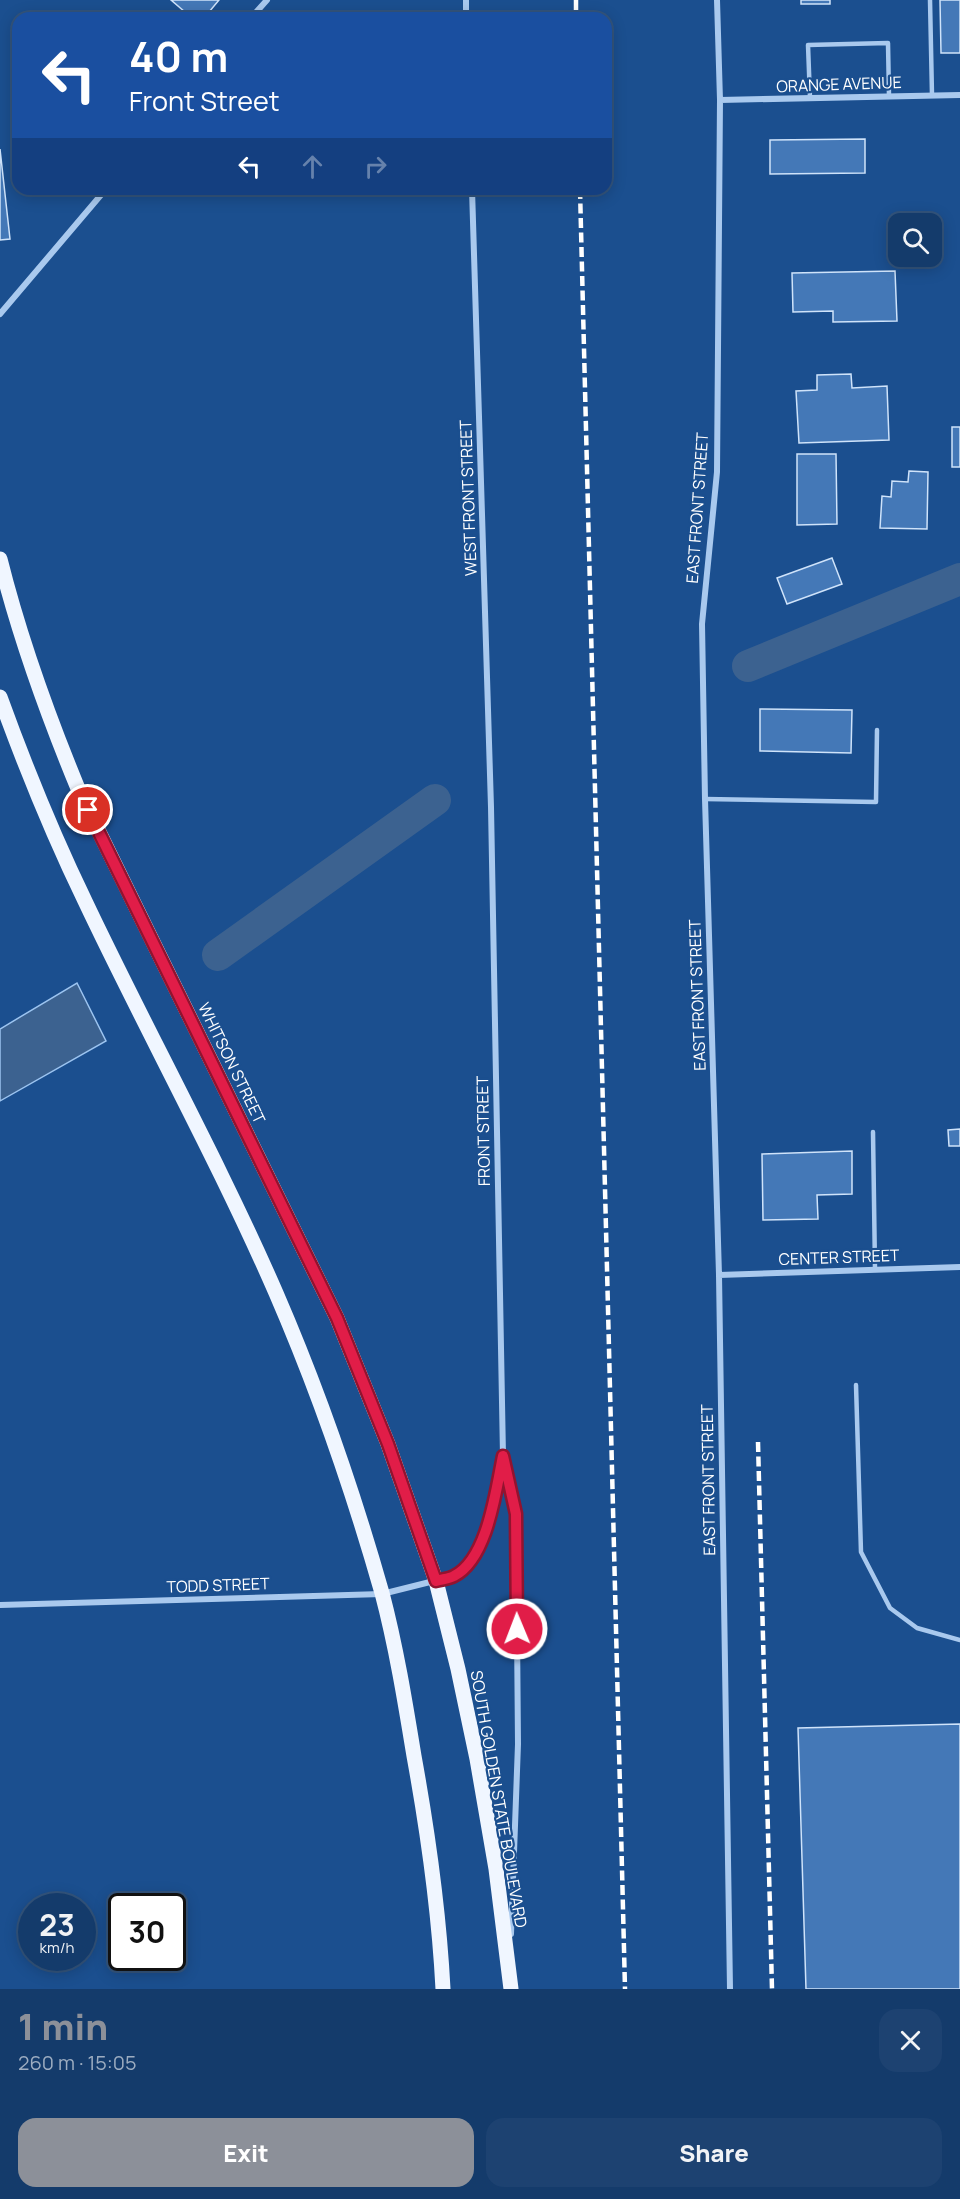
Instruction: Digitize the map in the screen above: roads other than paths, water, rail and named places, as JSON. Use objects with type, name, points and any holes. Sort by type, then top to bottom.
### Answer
[{"type":"main road","name":"WHITSON STREET","points":[[0,559],[11,603],[37,681],[55,732],[80,791],[337,1318],[388,1444],[436,1581]]},
{"type":"main road","points":[[0,697],[48,821],[84,900],[238,1209],[276,1292],[337,1452],[382,1593],[396,1652],[424,1808],[436,1902],[443,1989]]},
{"type":"main road","name":"SOUTH GOLDEN STATE BOULEVARD","points":[[436,1581],[477,1759],[496,1869],[510,1989]]},
{"type":"street","points":[[256,12],[267,0]]},
{"type":"street","name":"EAST FRONT STREET","points":[[717,0],[720,100],[717,472],[702,624],[719,1275],[730,1989]]},
{"type":"street","name":"ORANGE AVENUE","points":[[720,100],[960,95]]},
{"type":"street","points":[[0,314],[101,195]]},
{"type":"street","name":"WEST FRONT STREET","points":[[472,195],[491,807]]},
{"type":"street","name":"FRONT STREET","points":[[491,807],[503,1456],[516,1514],[518,1744],[509,1971]]},
{"type":"street","name":"CENTER STREET","points":[[719,1275],[960,1267]]},
{"type":"street","name":"FRONT STREET","points":[[436,1581],[454,1576],[462,1570],[478,1549],[492,1513],[503,1456]]},
{"type":"street","name":"TODD STREET","points":[[0,1605],[382,1593],[436,1581]]},
{"type":"lane","points":[[930,0],[932,95]]},
{"type":"lane","points":[[810,98],[808,45],[876,43],[888,43],[889,96]]},
{"type":"lane","points":[[705,800],[876,802],[877,730]]},
{"type":"lane","points":[[873,1132],[875,1269]]},
{"type":"lane","points":[[856,1385],[861,1552],[890,1608],[917,1628],[960,1640]]},
{"type":"water","points":[[77,983],[106,1041],[0,1101],[0,1029]]},
{"type":"waterway","points":[[748,666],[960,579]]},
{"type":"waterway","points":[[218,955],[435,800]]},
{"type":"railway","points":[[576,0],[576,12]]},
{"type":"railway","points":[[580,195],[625,1989]]},
{"type":"railway","points":[[758,1442],[772,1989]]}]
